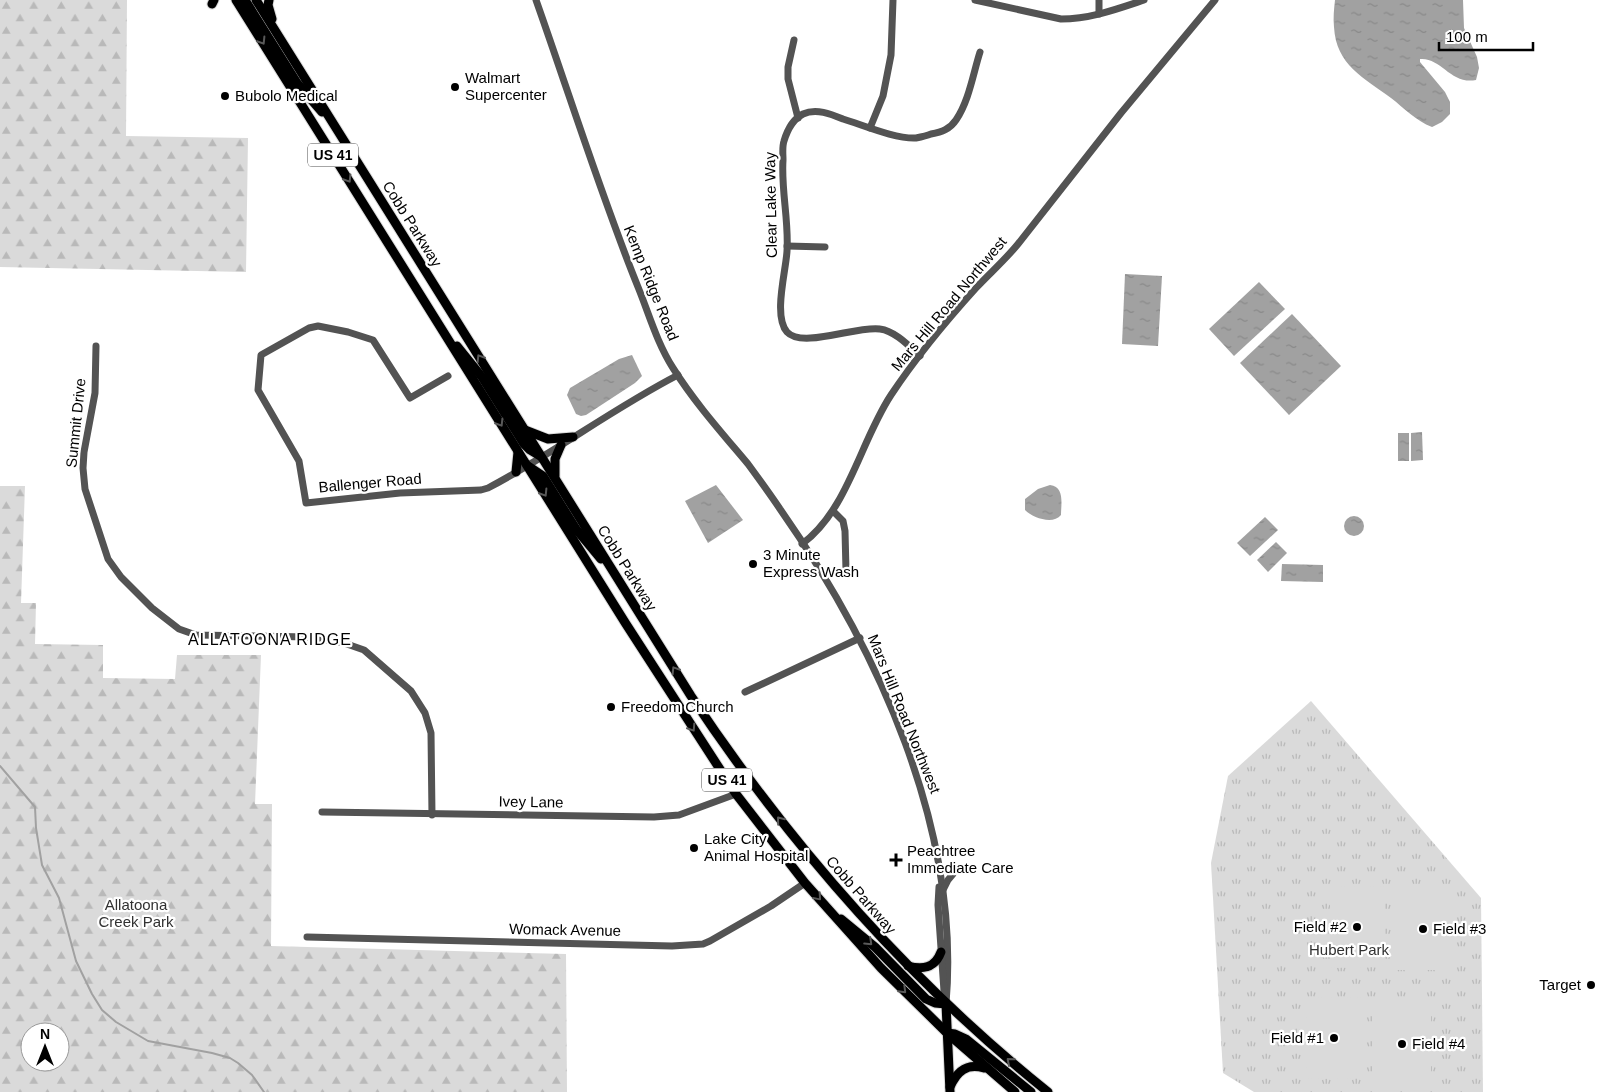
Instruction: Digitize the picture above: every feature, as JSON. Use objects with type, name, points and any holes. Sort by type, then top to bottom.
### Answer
[{"type":"main road","name":"Cobb Parkway","points":[[236,0],[678,706],[736,794],[805,883],[881,968],[947,1033],[1014,1092]]},
{"type":"main road","points":[[245,0],[297,83],[316,107],[330,118]]},
{"type":"main road","name":"Cobb Parkway","points":[[256,0],[691,696],[740,768],[837,890],[908,966],[946,1004],[1048,1092]]},
{"type":"main road","points":[[269,0],[270,15],[278,33]]},
{"type":"main road","points":[[448,340],[460,349],[478,372],[524,444],[541,457]]},
{"type":"main road","points":[[524,430],[548,439],[573,437]]},
{"type":"main road","points":[[555,478],[554,464],[561,445]]},
{"type":"main road","points":[[516,472],[518,451]]},
{"type":"main road","points":[[527,466],[543,476],[576,529],[613,572]]},
{"type":"main road","points":[[831,912],[875,947],[926,999],[935,1003],[946,1004],[950,1089]]},
{"type":"main road","points":[[908,966],[927,968],[934,963],[940,952]]},
{"type":"main road","points":[[947,1033],[966,1038],[1031,1092]]},
{"type":"main road","points":[[950,1089],[956,1076],[966,1067],[977,1066],[986,1068]]},
{"type":"street","name":"Kemp Ridge Road","points":[[536,0],[624,254],[655,334],[678,375],[713,424],[750,467],[802,544]]},
{"type":"street","points":[[870,128],[885,88],[890,55],[893,0]]},
{"type":"street","points":[[975,0],[1061,19],[1099,14],[1144,0]]},
{"type":"street","points":[[1099,0],[1099,14]]},
{"type":"street","name":"Mars Hill Road Northwest","points":[[946,1004],[948,974],[943,890],[930,823],[920,784],[860,638],[802,544],[818,530],[833,511],[880,414],[920,356],[976,288],[1006,259],[1121,112],[1215,0]]},
{"type":"street","points":[[794,40],[788,67],[788,79],[798,118],[803,114],[812,112],[825,112],[881,132],[917,138],[951,127],[964,105],[980,52]]},
{"type":"street","name":"Clear Lake Way","points":[[798,118],[792,123],[784,142],[782,168],[787,246],[780,306],[781,316],[787,332],[795,337],[806,337],[829,336],[867,328],[881,328],[893,334],[920,356]]},
{"type":"street","points":[[787,246],[825,247]]},
{"type":"street","name":"Ballenger Road","points":[[448,376],[410,398],[373,340],[348,332],[318,326],[309,328],[261,355],[258,390],[298,461],[306,504],[408,492],[481,490],[498,483],[649,390],[678,375]]},
{"type":"street","name":"Summit Drive","points":[[96,346],[95,393],[84,452],[85,489],[108,559],[120,577],[152,608],[179,629],[196,635],[310,637],[344,643],[364,650],[411,691],[425,713],[431,733],[432,815]]},
{"type":"street","points":[[833,511],[843,520],[846,570]]},
{"type":"street","points":[[745,692],[756,685],[860,638]]},
{"type":"street","name":"Ivey Lane","points":[[322,812],[432,815],[670,816],[688,812],[736,794]]},
{"type":"street","points":[[943,890],[948,880],[954,874]]},
{"type":"street","name":"Mars Hill Road Northwest","points":[[939,875],[940,952],[946,1004]]},
{"type":"street","name":"Womack Avenue","points":[[308,937],[672,946],[703,944],[771,906],[805,883]]},
{"type":"green space","points":[[0,0],[127,0],[126,136],[248,138],[246,272],[0,267]]},
{"type":"green space","name":"Allatoona Creek Park","points":[[0,486],[25,486],[21,603],[36,603],[35,644],[103,645],[103,678],[175,679],[177,655],[261,655],[255,804],[272,804],[271,946],[566,954],[567,1092],[0,1092]]},
{"type":"green space","name":"Hubert Park","points":[[1311,701],[1481,898],[1483,1092],[1254,1092],[1223,1073],[1211,863],[1228,776]]},
{"type":"green space","name":"Field #2","points":[[1385,886],[1385,967],[1330,968],[1330,887]]},
{"type":"green space","name":"Field #3","points":[[1396,889],[1451,889],[1451,970],[1396,970]]},
{"type":"green space","name":"Field #1","points":[[1362,997],[1362,1078],[1307,1079],[1307,998]]},
{"type":"green space","name":"Field #4","points":[[1372,997],[1431,997],[1431,1091],[1372,1091]]},
{"type":"water","points":[[1335,0],[1463,0],[1464,28],[1477,57],[1479,68],[1476,80],[1460,79],[1434,62],[1420,59],[1420,62],[1445,92],[1450,102],[1450,114],[1442,122],[1432,127],[1421,121],[1353,69],[1340,51],[1336,40],[1334,27]]},
{"type":"water","points":[[1125,274],[1162,276],[1158,346],[1122,344]]},
{"type":"water","points":[[1259,282],[1285,309],[1234,356],[1209,329]]},
{"type":"water","points":[[1292,314],[1341,366],[1289,415],[1240,363]]},
{"type":"water","points":[[632,355],[642,376],[635,383],[586,415],[576,414],[567,395],[570,388],[619,359]]},
{"type":"water","points":[[1422,432],[1423,460],[1411,461],[1411,433]]},
{"type":"water","points":[[1398,433],[1409,433],[1409,461],[1398,461]]},
{"type":"water","points":[[716,485],[743,520],[708,543],[685,501]]},
{"type":"water","points":[[1050,485],[1055,486],[1060,492],[1061,515],[1053,520],[1048,520],[1033,516],[1025,510],[1025,499],[1038,489]]},
{"type":"water","points":[[1354,516],[1361,519],[1364,526],[1361,533],[1354,536],[1347,533],[1344,526],[1347,519]]},
{"type":"water","points":[[1265,517],[1278,530],[1250,556],[1237,543]]},
{"type":"water","points":[[1276,542],[1287,553],[1268,572],[1257,560]]},
{"type":"water","points":[[1282,564],[1323,565],[1323,582],[1281,581]]},
{"type":"waterway","points":[[0,766],[35,807],[36,828],[42,865],[59,898],[76,961],[102,1010],[116,1022],[148,1041],[230,1058],[252,1075],[264,1092]]},
{"type":"place","name":"Walmart Supercenter","points":[[455,87]]},
{"type":"place","name":"Bubolo Medical","points":[[225,96]]},
{"type":"place","name":"3 Minute Express Wash","points":[[753,564]]},
{"type":"place","name":"Freedom Church","points":[[611,707]]},
{"type":"place","name":"Lake City Animal Hospital","points":[[694,848]]},
{"type":"place","name":"Peachtree Immediate Care","points":[[896,860]]},
{"type":"place","name":"Field #2","points":[[1357,927]]},
{"type":"place","name":"Field #3","points":[[1423,929]]},
{"type":"place","name":"Target","points":[[1591,985]]},
{"type":"place","name":"Field #1","points":[[1334,1038]]},
{"type":"place","name":"Field #4","points":[[1402,1044]]},
{"type":"district","name":"ALLATOONA RIDGE","points":[[270,639]]}]
